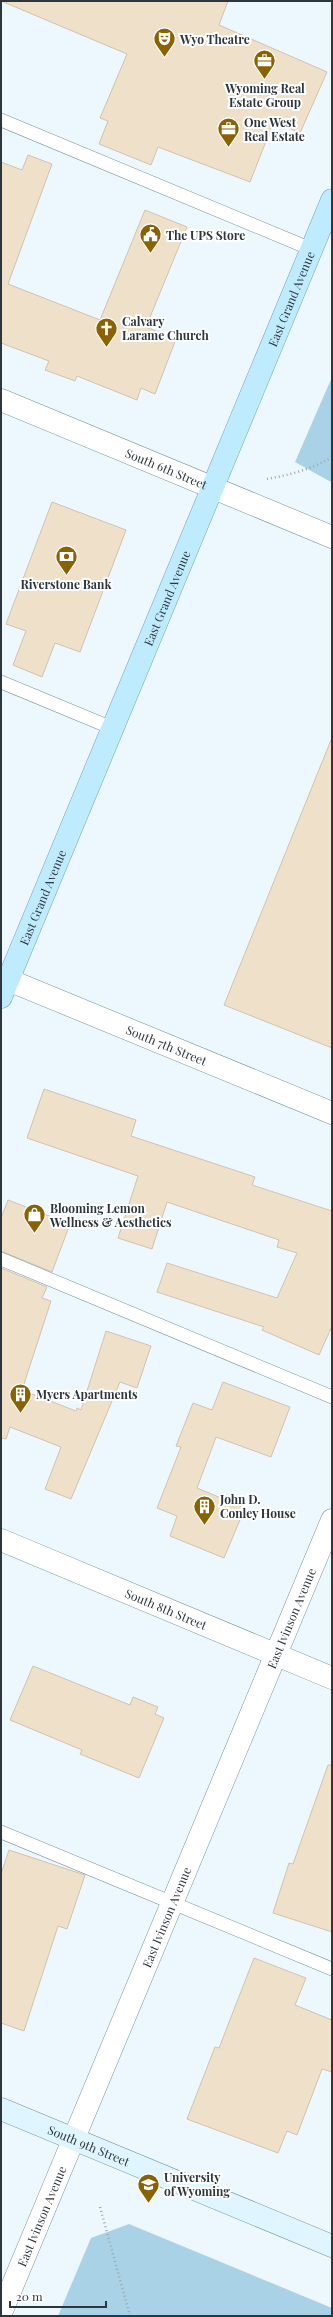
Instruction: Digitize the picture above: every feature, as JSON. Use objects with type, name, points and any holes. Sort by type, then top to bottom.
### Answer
[{"type":"main road","name":"East Grand Avenue","points":[[3,984],[112,728],[332,200]]},
{"type":"main road","name":"South 9th Street","points":[[1,2109],[332,2246]]},
{"type":"street","name":"South 6th Street","points":[[1,400],[332,537]]},
{"type":"street","name":"South 7th Street","points":[[3,984],[332,1113]]},
{"type":"street","name":"East Ivinson Avenue","points":[[1,2313],[332,1520]]},
{"type":"street","name":"South 8th Street","points":[[1,1540],[332,1678]]},
{"type":"lane","points":[[1,120],[311,249]]},
{"type":"lane","points":[[1,682],[112,728]]},
{"type":"lane","points":[[1,1258],[332,1397]]},
{"type":"lane","points":[[1,1832],[332,1969]]},
{"type":"path","points":[[265,479],[280,477],[321,464],[332,457]]},
{"type":"path","points":[[100,2207],[130,2316]]},
{"type":"shaded area","points":[[332,377],[332,479],[331,482],[295,462]]},
{"type":"shaded area","points":[[129,2224],[332,2308],[332,2316],[58,2316],[91,2238]]},
{"type":"building","points":[[1,1],[228,1],[219,25],[327,72],[300,133],[274,121],[250,182],[158,147],[151,165],[99,144],[108,121],[100,118],[127,54]]},
{"type":"building","points":[[28,155],[52,164],[8,284],[100,320],[145,210],[187,227],[146,327],[176,339],[155,394],[141,388],[137,400],[77,376],[75,381],[45,370],[49,361],[1,343],[1,162],[22,170]]},
{"type":"building","name":"Riverstone Bank","points":[[52,502],[126,530],[80,652],[55,643],[42,677],[13,665],[26,631],[6,624]]},
{"type":"building","points":[[332,740],[332,1048],[224,1005]]},
{"type":"building","points":[[44,1089],[136,1120],[131,1136],[255,1177],[252,1185],[332,1211],[332,1326],[319,1355],[262,1330],[264,1327],[157,1292],[167,1263],[277,1298],[297,1253],[277,1247],[279,1240],[167,1202],[152,1249],[118,1238],[138,1176],[27,1138]]},
{"type":"building","name":"Blooming Lemon Wellness & Aesthetics","points":[[8,1200],[70,1224],[52,1272],[1,1251],[1,1218]]},
{"type":"building","points":[[1,1268],[47,1287],[42,1298],[51,1301],[22,1390],[76,1411],[77,1408],[81,1410],[106,1331],[151,1346],[137,1388],[120,1382],[71,1499],[45,1489],[61,1447],[10,1427],[6,1439],[1,1438]]},
{"type":"building","points":[[223,1382],[290,1407],[271,1457],[216,1437],[197,1488],[245,1508],[224,1558],[170,1536],[177,1516],[157,1508],[181,1447],[176,1446],[193,1403],[212,1410]]},
{"type":"building","points":[[33,1666],[130,1705],[133,1697],[158,1707],[155,1714],[164,1718],[139,1778],[80,1754],[82,1750],[10,1720]]},
{"type":"building","points":[[328,1765],[332,1765],[332,1932],[273,1913],[289,1863],[293,1864]]},
{"type":"building","points":[[9,1850],[85,1875],[67,1929],[58,1926],[24,2031],[1,2023],[1,1874]]},
{"type":"building","points":[[254,1958],[306,1978],[295,2005],[332,2020],[332,2072],[322,2069],[297,2135],[287,2131],[278,2153],[187,2119],[215,2047],[219,2048]]},
{"type":"place","name":"Wyo Theatre","points":[[165,58]]},
{"type":"place","name":"Wyoming Real Estate Group","points":[[265,80]]},
{"type":"place","name":"One West Real Estate","points":[[228,148]]},
{"type":"place","name":"The UPS Store","points":[[151,254]]},
{"type":"place","name":"Calvary Larame Church","points":[[106,348]]},
{"type":"place","name":"Riverstone Bank","points":[[66,576]]},
{"type":"place","name":"Blooming Lemon Wellness & Aesthetics","points":[[34,1234]]},
{"type":"place","name":"Myers Apartments","points":[[20,1414]]},
{"type":"place","name":"John D. Conley House","points":[[205,1526]]},
{"type":"place","name":"University of Wyoming","points":[[148,2204]]}]
